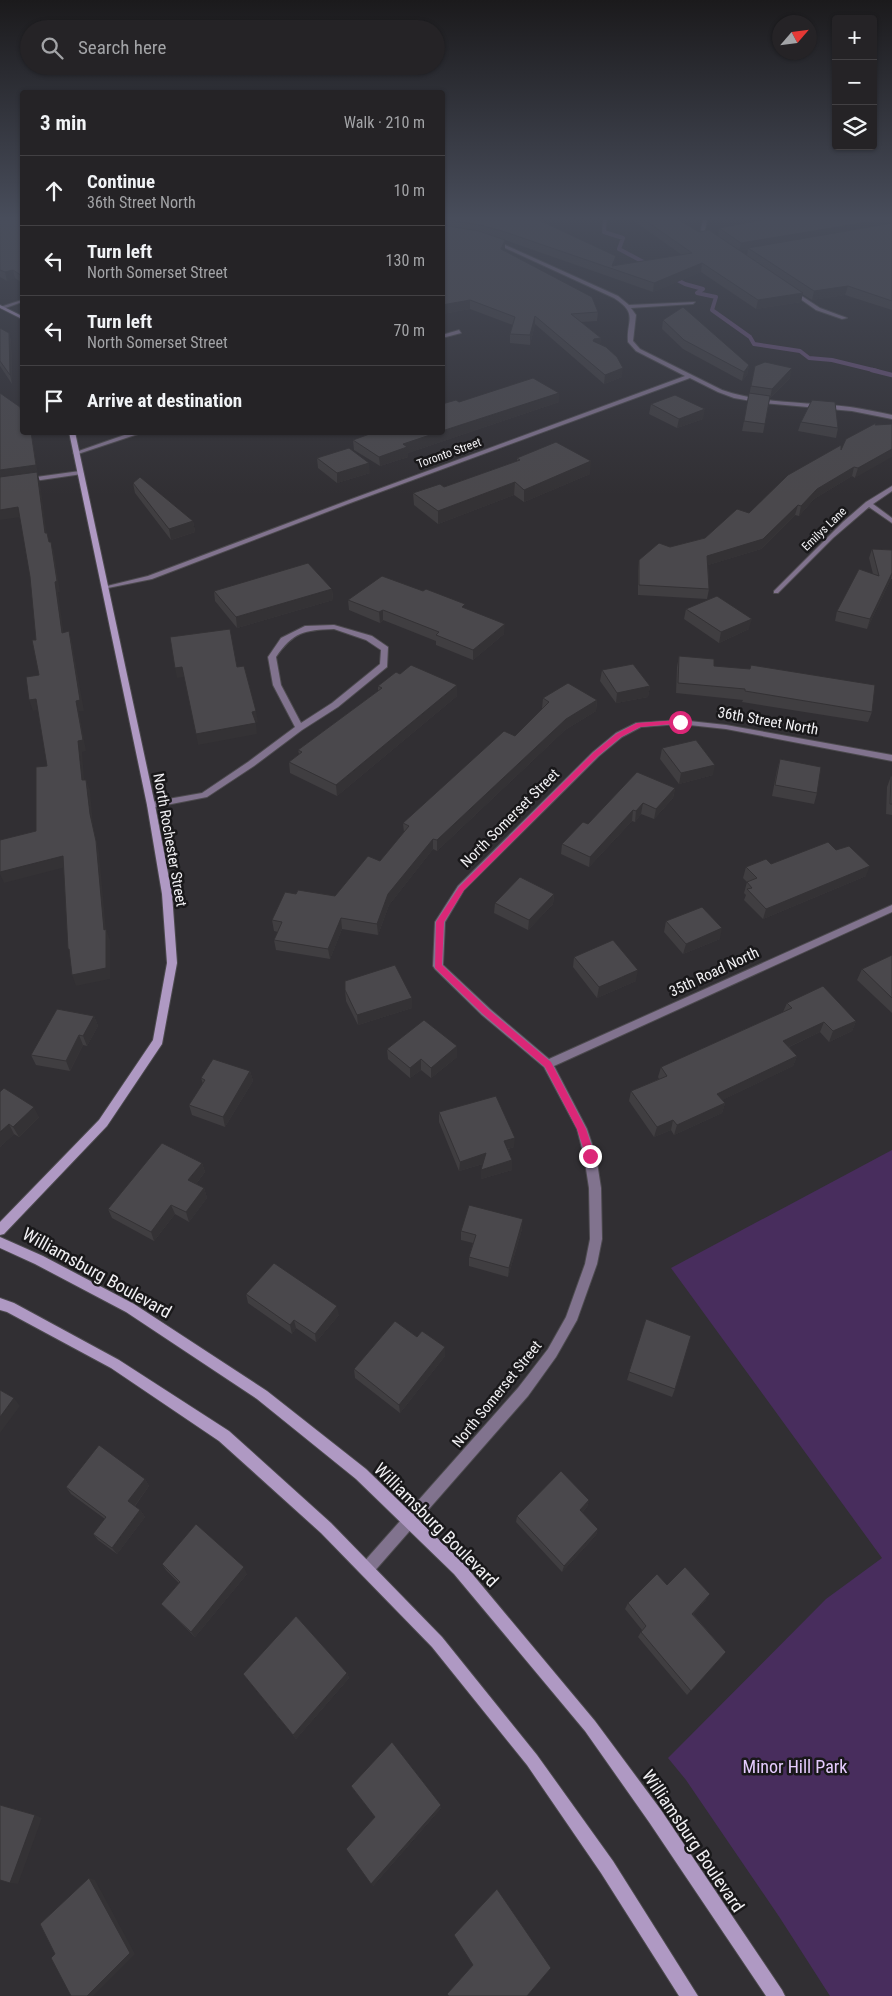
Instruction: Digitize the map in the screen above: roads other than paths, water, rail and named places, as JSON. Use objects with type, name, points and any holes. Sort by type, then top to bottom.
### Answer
[{"type":"street","points":[[7,309],[20,316]]},
{"type":"street","points":[[629,309],[633,315],[630,337],[633,346],[720,391],[746,398],[852,409],[892,417]]},
{"type":"street","points":[[818,309],[844,318]]},
{"type":"street","points":[[445,336],[459,332]]},
{"type":"street","name":"Toronto Street","points":[[105,588],[150,578],[690,376]]},
{"type":"street","name":"North Rochester Street","points":[[0,1230],[104,1123],[158,1040],[172,963],[167,894],[73,435]]},
{"type":"street","points":[[76,453],[132,435]]},
{"type":"street","points":[[0,484],[80,473]]},
{"type":"street","name":"Emilys Lane","points":[[776,592],[844,524],[868,503],[892,488]]},
{"type":"street","points":[[868,503],[892,521]]},
{"type":"street","points":[[150,805],[204,795],[251,764],[299,728],[335,705],[384,665],[385,649],[369,638],[334,627],[308,628],[284,640],[272,657],[277,685],[299,728]]},
{"type":"street","name":"36th Street North","points":[[639,725],[680,722],[726,727],[892,758]]},
{"type":"street","name":"North Somerset Street","points":[[367,1569],[523,1392],[552,1353],[571,1320],[591,1264],[596,1239],[596,1188],[590,1156],[582,1129],[548,1064],[486,1012],[438,966],[440,922],[461,888],[596,754],[618,736],[639,725]]},
{"type":"street","name":"35th Road North","points":[[548,1064],[892,908]]},
{"type":"street","name":"Williamsburg Boulevard","points":[[0,1242],[39,1260],[130,1308],[262,1395],[361,1474],[459,1570],[590,1726],[655,1816],[776,1996]]},
{"type":"street","points":[[0,1304],[10,1307],[115,1364],[224,1436],[326,1528],[367,1569],[437,1642],[532,1760],[607,1867],[689,1996]]},
{"type":"waterway","points":[[712,309],[750,337],[754,344],[800,351],[809,358],[832,360],[877,371]]},
{"type":"waterway","points":[[872,370],[892,375]]},
{"type":"park label","name":"Minor Hill Park","points":[[795,1767]]}]
